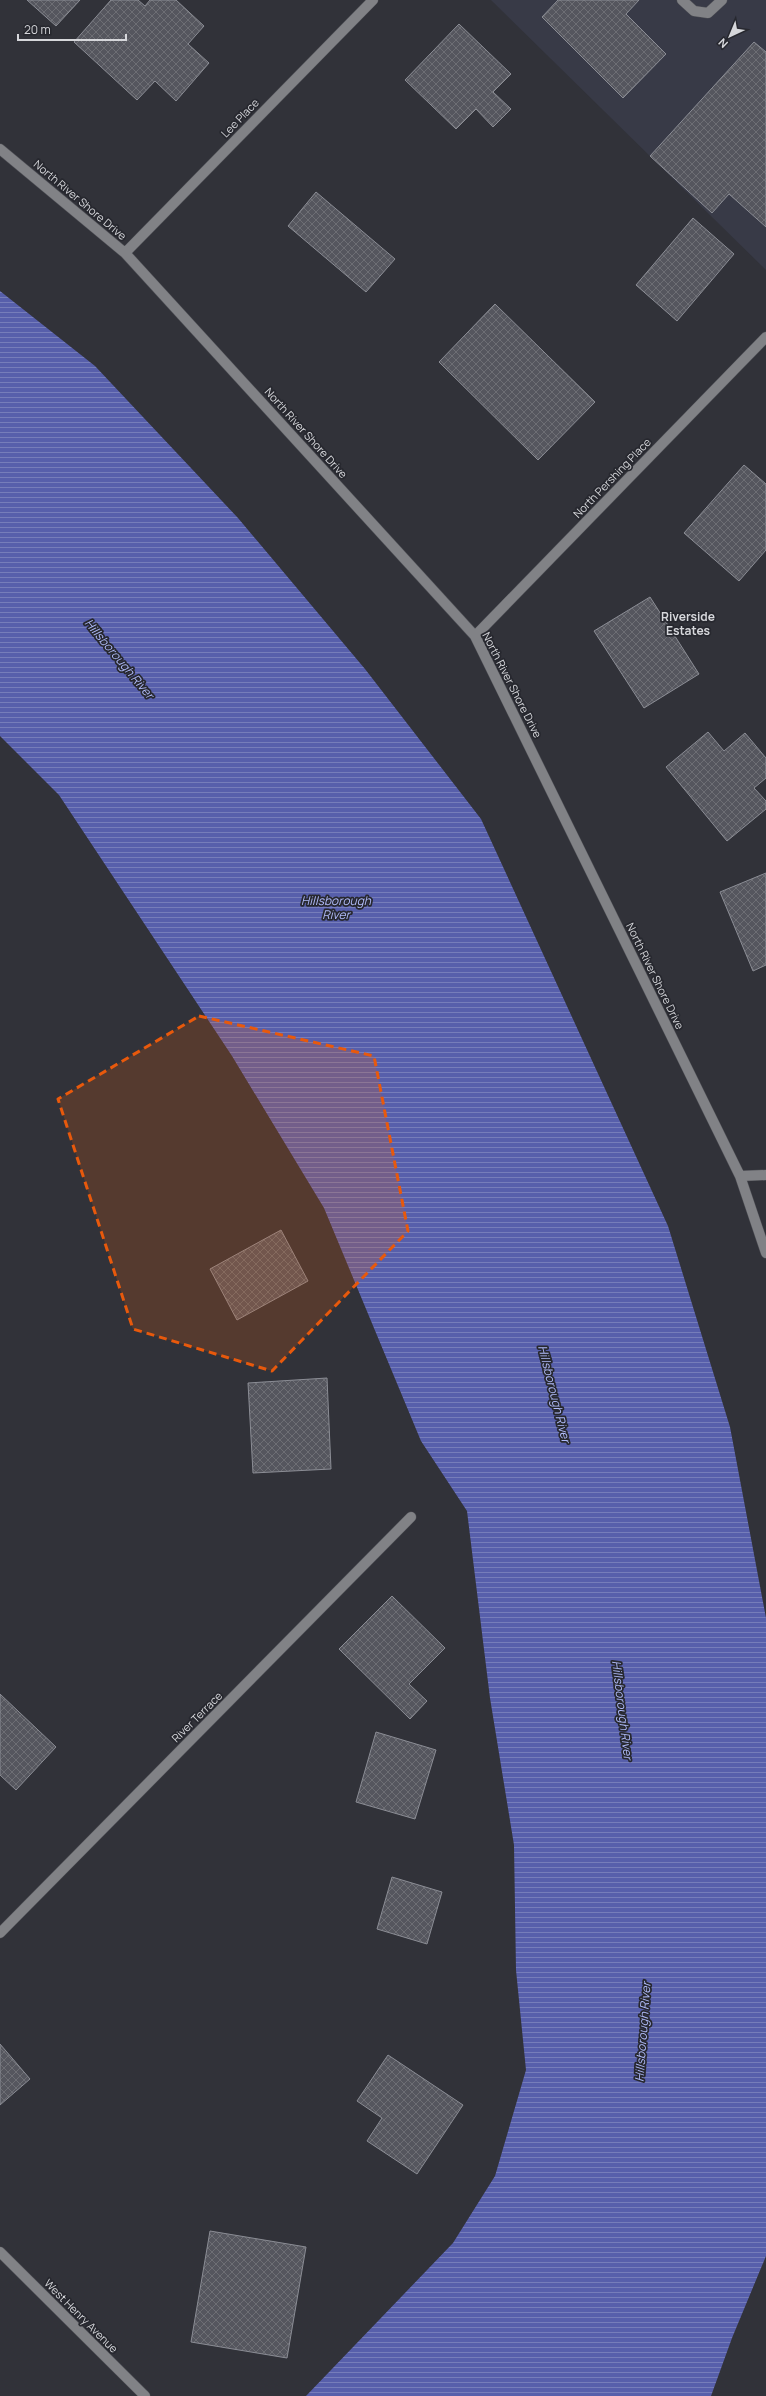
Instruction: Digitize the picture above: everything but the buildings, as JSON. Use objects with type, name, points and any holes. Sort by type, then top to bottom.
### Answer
[{"type":"street","name":"Lee Place","points":[[125,253],[373,0]]},
{"type":"street","points":[[682,0],[694,10],[708,13],[722,0]]},
{"type":"street","name":"North River Shore Drive","points":[[0,149],[125,253],[475,636],[740,1176],[766,1253]]},
{"type":"street","name":"North Pershing Place","points":[[475,636],[766,337]]},
{"type":"street","points":[[740,1176],[766,1175]]},
{"type":"street","name":"River Terrace","points":[[0,1934],[411,1516]]},
{"type":"street","name":"West Henry Avenue","points":[[0,2252],[145,2396]]},
{"type":"highlighted area","points":[[199,1016],[374,1056],[408,1231],[272,1371],[133,1329],[58,1099]]},
{"type":"shaded area","points":[[491,0],[766,0],[766,270]]},
{"type":"water","name":"Hillsborough River","points":[[0,291],[95,366],[238,518],[365,669],[481,819],[668,1226],[730,1427],[766,1618],[766,2256],[732,2338],[711,2396],[306,2396],[453,2243],[495,2176],[526,2070],[516,1970],[514,1845],[490,1698],[467,1511],[421,1441],[324,1208],[232,1056],[59,795],[0,736]]},
{"type":"district","name":"Riverside Estates","points":[[688,624]]}]
